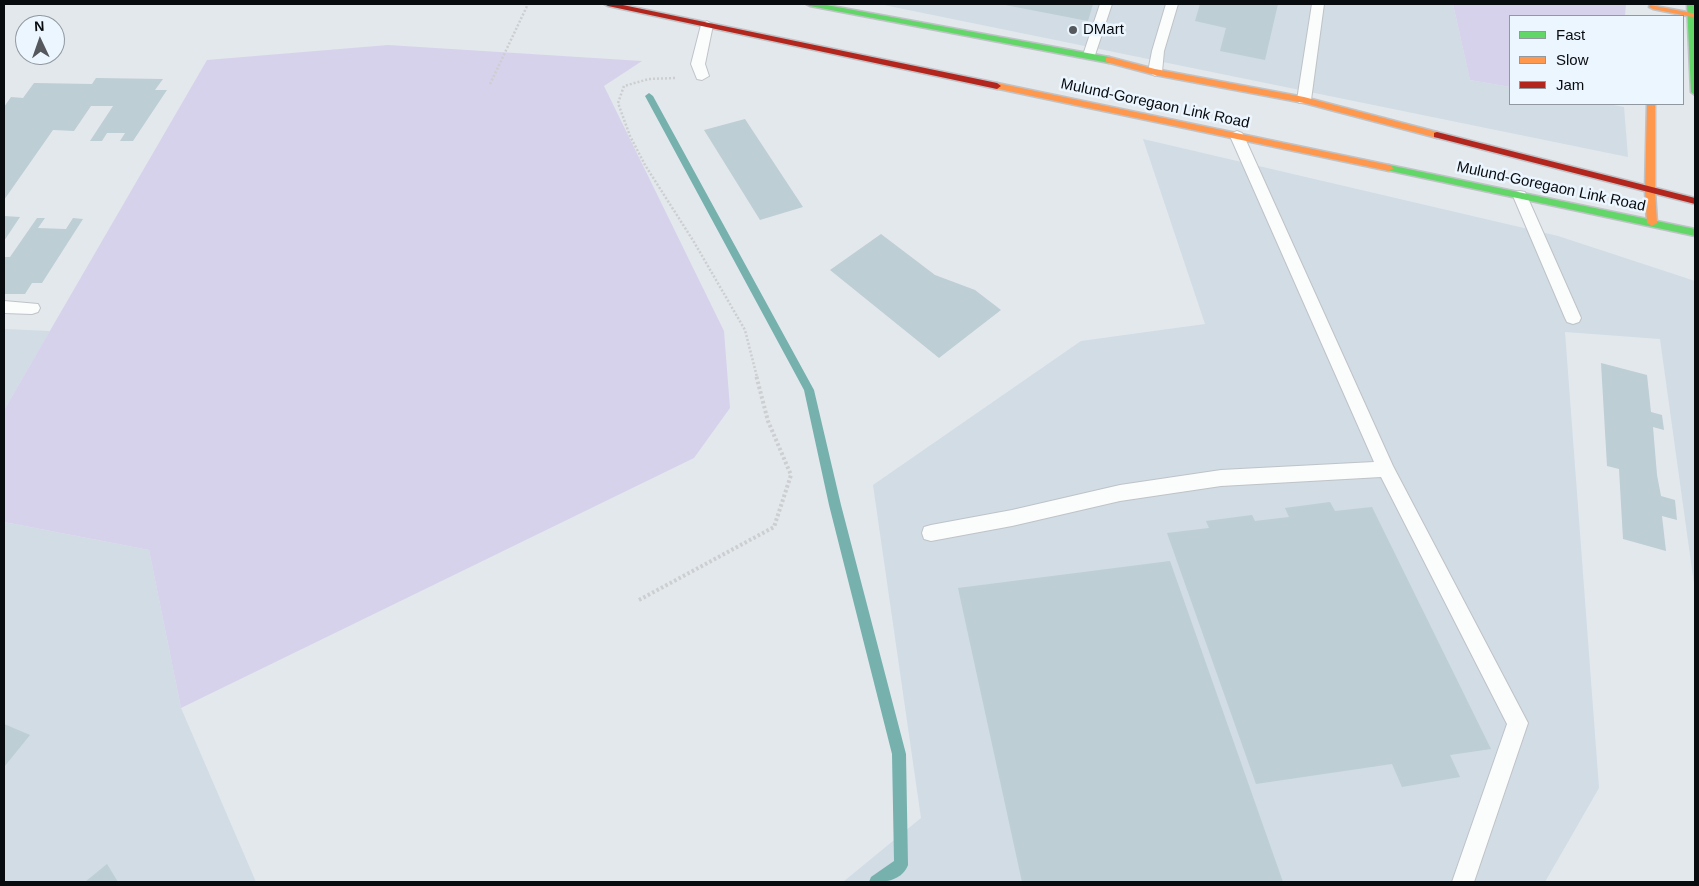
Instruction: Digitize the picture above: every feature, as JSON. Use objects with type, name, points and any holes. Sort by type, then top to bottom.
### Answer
[{"type":"main road","name":"Mulund-Goregaon Link Road","points":[[608,4],[1695,233]]},
{"type":"main road","name":"Mulund-Goregaon Link Road","points":[[810,4],[1089,55],[1155,72],[1304,100],[1650,191],[1695,201]]},
{"type":"main road","points":[[1653,9],[1692,9],[1688,34],[1695,92]]},
{"type":"main road","points":[[1651,105],[1650,191],[1652,223]]},
{"type":"lane","points":[[1089,55],[1106,4]]},
{"type":"lane","points":[[1155,72],[1158,51],[1172,4]]},
{"type":"lane","points":[[1304,100],[1318,4]]},
{"type":"lane","points":[[700,70],[707,25]]},
{"type":"lane","points":[[1237,136],[1386,469],[1518,723],[1463,882]]},
{"type":"lane","points":[[1520,196],[1573,318]]},
{"type":"lane","points":[[4,307],[32,308]]},
{"type":"lane","points":[[931,533],[1012,518],[1120,493],[1221,478],[1386,469]]},
{"type":"path","points":[[490,84],[528,4]]},
{"type":"path","points":[[639,600],[774,527],[791,474],[768,421],[745,330],[694,242],[645,165],[630,136],[618,102],[624,86],[649,79],[681,78],[700,70]]},
{"type":"shaded area","points":[[879,4],[1453,4],[1470,80],[1509,87],[1509,105],[1613,105],[1624,107],[1628,157]]},
{"type":"shaded area","points":[[1453,4],[1626,4],[1625,15],[1509,15],[1509,87],[1470,80]]},
{"type":"shaded area","points":[[388,45],[642,61],[604,86],[724,331],[730,408],[694,458],[181,708],[149,550],[4,522],[4,410],[207,60]]},
{"type":"shaded area","points":[[1143,139],[1558,236],[1695,281],[1695,591],[1660,339],[1565,332],[1599,788],[1545,882],[843,882],[921,818],[873,485],[1081,341],[1205,324]]},
{"type":"shaded area","points":[[4,329],[50,331],[4,410]]},
{"type":"shaded area","points":[[4,522],[149,550],[181,708],[256,882],[4,882]]},
{"type":"building","points":[[1000,4],[1093,4],[1088,21]]},
{"type":"building","points":[[1200,4],[1278,4],[1265,60],[1220,51],[1226,28],[1195,21]]},
{"type":"building","points":[[96,78],[163,79],[155,90],[167,90],[133,141],[120,141],[125,133],[107,133],[102,141],[90,141],[113,106],[91,106],[74,131],[53,130],[4,200],[4,107],[11,97],[23,98],[34,83],[92,84]]},
{"type":"building","points":[[745,119],[803,207],[760,220],[704,130]]},
{"type":"building","points":[[4,216],[20,217],[4,241]]},
{"type":"building","points":[[37,218],[45,218],[38,228],[66,229],[73,218],[83,219],[42,283],[32,283],[25,294],[4,294],[4,257],[10,257]]},
{"type":"building","points":[[881,234],[935,275],[975,290],[1001,310],[939,358],[830,270]]},
{"type":"building","points":[[1601,363],[1647,375],[1651,412],[1662,415],[1664,430],[1653,427],[1657,475],[1661,496],[1675,500],[1677,520],[1662,516],[1666,551],[1623,539],[1619,469],[1607,466]]},
{"type":"building","points":[[1330,502],[1335,511],[1372,507],[1491,749],[1450,755],[1460,777],[1402,787],[1392,764],[1256,784],[1167,533],[1209,528],[1206,521],[1252,515],[1255,521],[1289,517],[1285,508]]},
{"type":"building","points":[[1170,561],[1283,882],[1022,882],[958,588]]},
{"type":"building","points":[[4,724],[30,735],[4,767]]},
{"type":"building","points":[[107,864],[118,882],[85,882]]},
{"type":"waterway","points":[[649,96],[809,390],[835,505],[899,754],[901,865],[876,882]]},
{"type":"traffic: fast","points":[[810,4],[1109,60]]},
{"type":"traffic: fast","points":[[1691,4],[1695,92]]},
{"type":"traffic: fast","points":[[1389,168],[1695,233]]},
{"type":"traffic: slow","points":[[1653,7],[1692,15]]},
{"type":"traffic: slow","points":[[1109,60],[1155,72],[1304,100],[1437,135]]},
{"type":"traffic: slow","points":[[997,86],[1389,168]]},
{"type":"traffic: slow","points":[[1651,105],[1650,191],[1652,223]]},
{"type":"traffic: jam","points":[[608,4],[997,86]]},
{"type":"traffic: jam","points":[[1437,135],[1695,201]]},
{"type":"place","name":"DMart","points":[[1073,30]]}]
